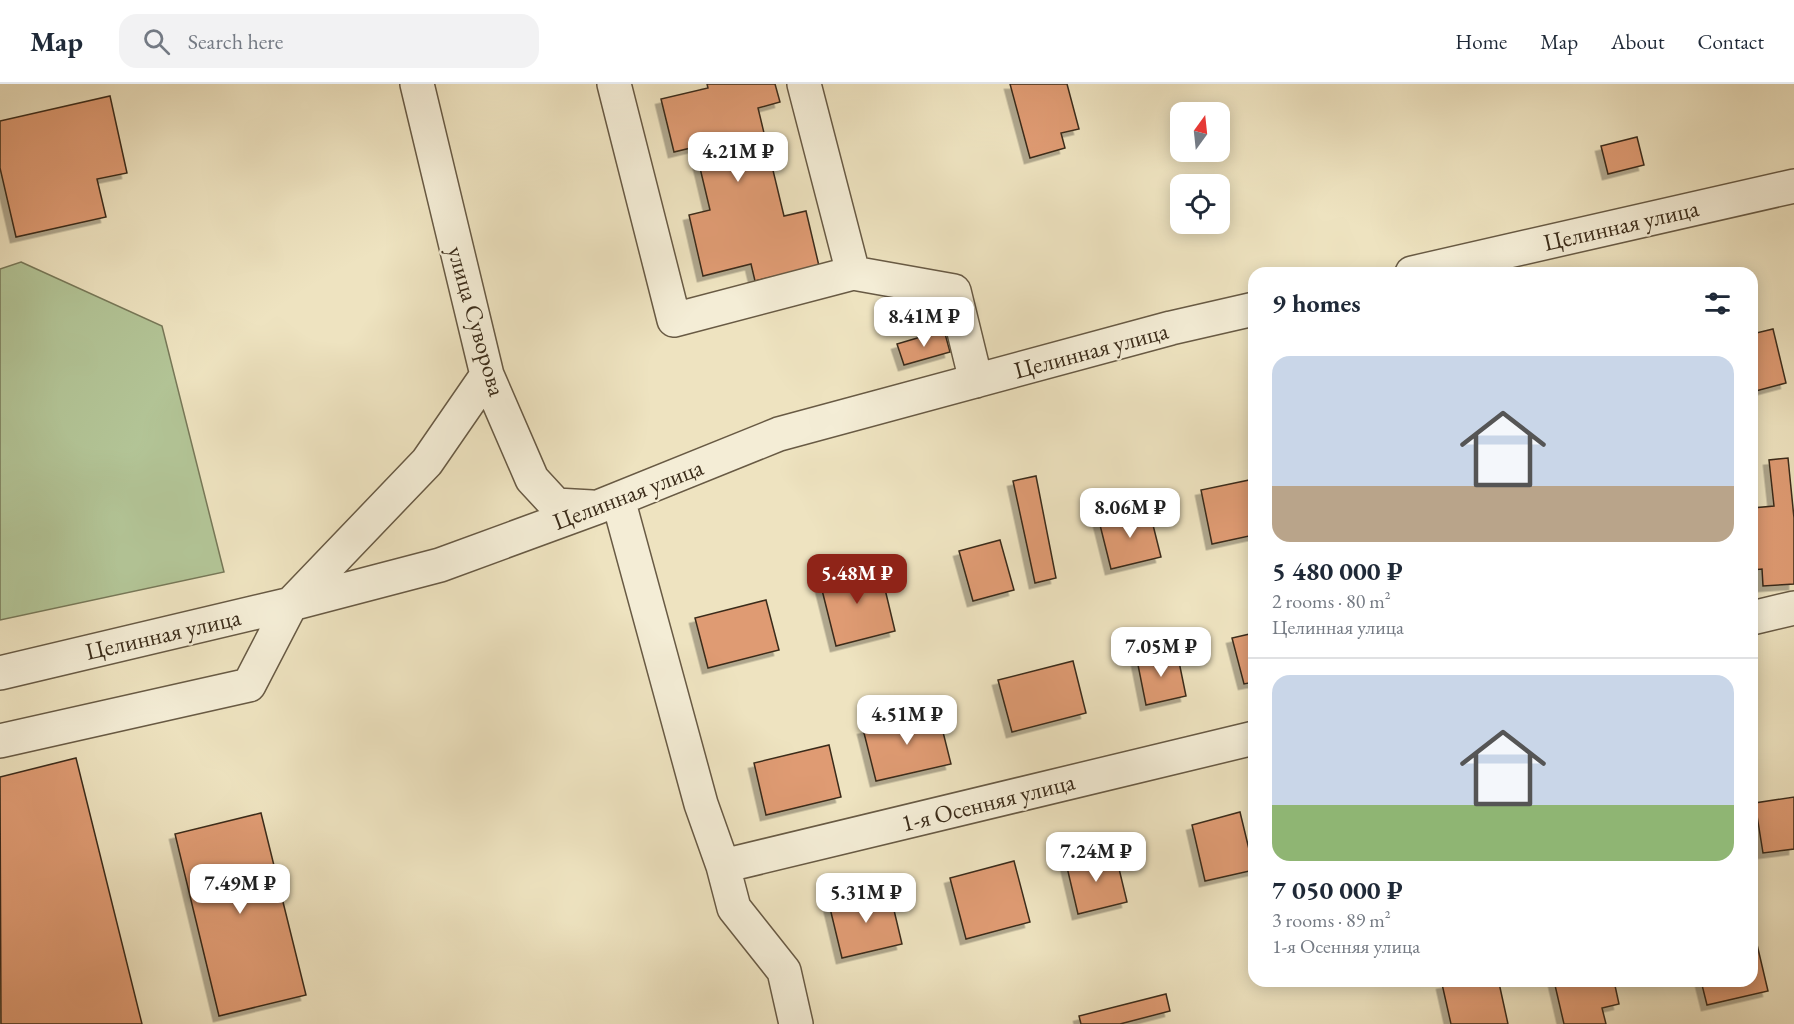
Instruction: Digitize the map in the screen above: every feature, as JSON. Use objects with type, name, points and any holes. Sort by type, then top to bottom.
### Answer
[{"type":"street","name":"улица Суворова","points":[[417,84],[488,375],[532,478],[555,505],[608,503]]},
{"type":"street","points":[[614,84],[674,320],[854,273],[954,291],[976,381]]},
{"type":"street","points":[[804,84],[854,273]]},
{"type":"street","name":"Целинная улица","points":[[1438,267],[1794,186]]},
{"type":"street","name":"Целинная улица","points":[[0,673],[291,604],[440,565],[608,503],[779,434],[1171,328],[1248,310]]},
{"type":"street","points":[[0,741],[249,685],[291,604],[428,462],[488,375]]},
{"type":"street","points":[[608,503],[701,804],[723,866],[734,908],[784,970],[796,1024]]},
{"type":"street","points":[[1758,617],[1794,608]]},
{"type":"street","name":"1-я Осенняя улица","points":[[723,866],[1248,739]]},
{"type":"green space","points":[[21,262],[162,326],[224,572],[0,620],[0,269]]},
{"type":"building","points":[[707,84],[775,84],[780,102],[758,108],[784,216],[806,211],[819,266],[755,281],[751,264],[703,276],[689,215],[710,210],[695,147],[674,152],[661,99],[708,88]]},
{"type":"building","points":[[1010,84],[1067,84],[1079,129],[1061,133],[1065,148],[1030,158]]},
{"type":"building","points":[[110,96],[127,173],[97,179],[106,217],[16,237],[0,168],[0,121]]},
{"type":"building","points":[[1637,137],[1644,165],[1608,174],[1601,146]]},
{"type":"building","points":[[1773,329],[1786,383],[1758,390],[1758,333]]},
{"type":"building","points":[[944,330],[950,352],[904,365],[897,344]]},
{"type":"building","points":[[1788,458],[1794,518],[1794,584],[1763,586],[1762,569],[1758,569],[1758,507],[1774,506],[1769,460]]},
{"type":"building","points":[[1036,476],[1056,578],[1035,583],[1013,481]]},
{"type":"building","points":[[1248,480],[1248,536],[1212,544],[1201,490]]},
{"type":"building","points":[[1149,509],[1161,557],[1111,569],[1099,521]]},
{"type":"building","points":[[1000,540],[1014,590],[973,601],[959,551]]},
{"type":"building","points":[[879,564],[895,631],[836,646],[819,578]]},
{"type":"building","points":[[766,600],[779,650],[708,668],[695,618]]},
{"type":"building","points":[[1248,634],[1248,683],[1244,684],[1232,638]]},
{"type":"building","points":[[1177,652],[1186,696],[1146,705],[1137,660]]},
{"type":"building","points":[[1073,661],[1086,713],[1012,732],[998,680]]},
{"type":"building","points":[[938,712],[951,764],[876,781],[863,729]]},
{"type":"building","points":[[829,745],[841,797],[766,815],[754,763]]},
{"type":"building","points":[[76,758],[142,1024],[1,1024],[0,777]]},
{"type":"building","points":[[1794,797],[1794,849],[1763,853],[1758,822],[1758,803]]},
{"type":"building","points":[[1240,812],[1248,845],[1248,871],[1205,881],[1192,825]]},
{"type":"building","points":[[261,813],[306,995],[219,1016],[175,834]]},
{"type":"building","points":[[1115,852],[1127,902],[1078,914],[1066,863]]},
{"type":"building","points":[[1014,861],[1030,922],[966,939],[950,878]]},
{"type":"building","points":[[889,889],[902,944],[842,958],[829,904]]},
{"type":"building","points":[[1758,949],[1768,991],[1707,1005],[1702,987],[1758,987]]},
{"type":"building","points":[[1443,987],[1500,987],[1508,1024],[1451,1024]]},
{"type":"building","points":[[1555,987],[1615,987],[1619,1004],[1602,1008],[1606,1024],[1564,1024]]},
{"type":"building","points":[[1166,994],[1170,1011],[1120,1024],[1081,1024],[1079,1016]]}]
